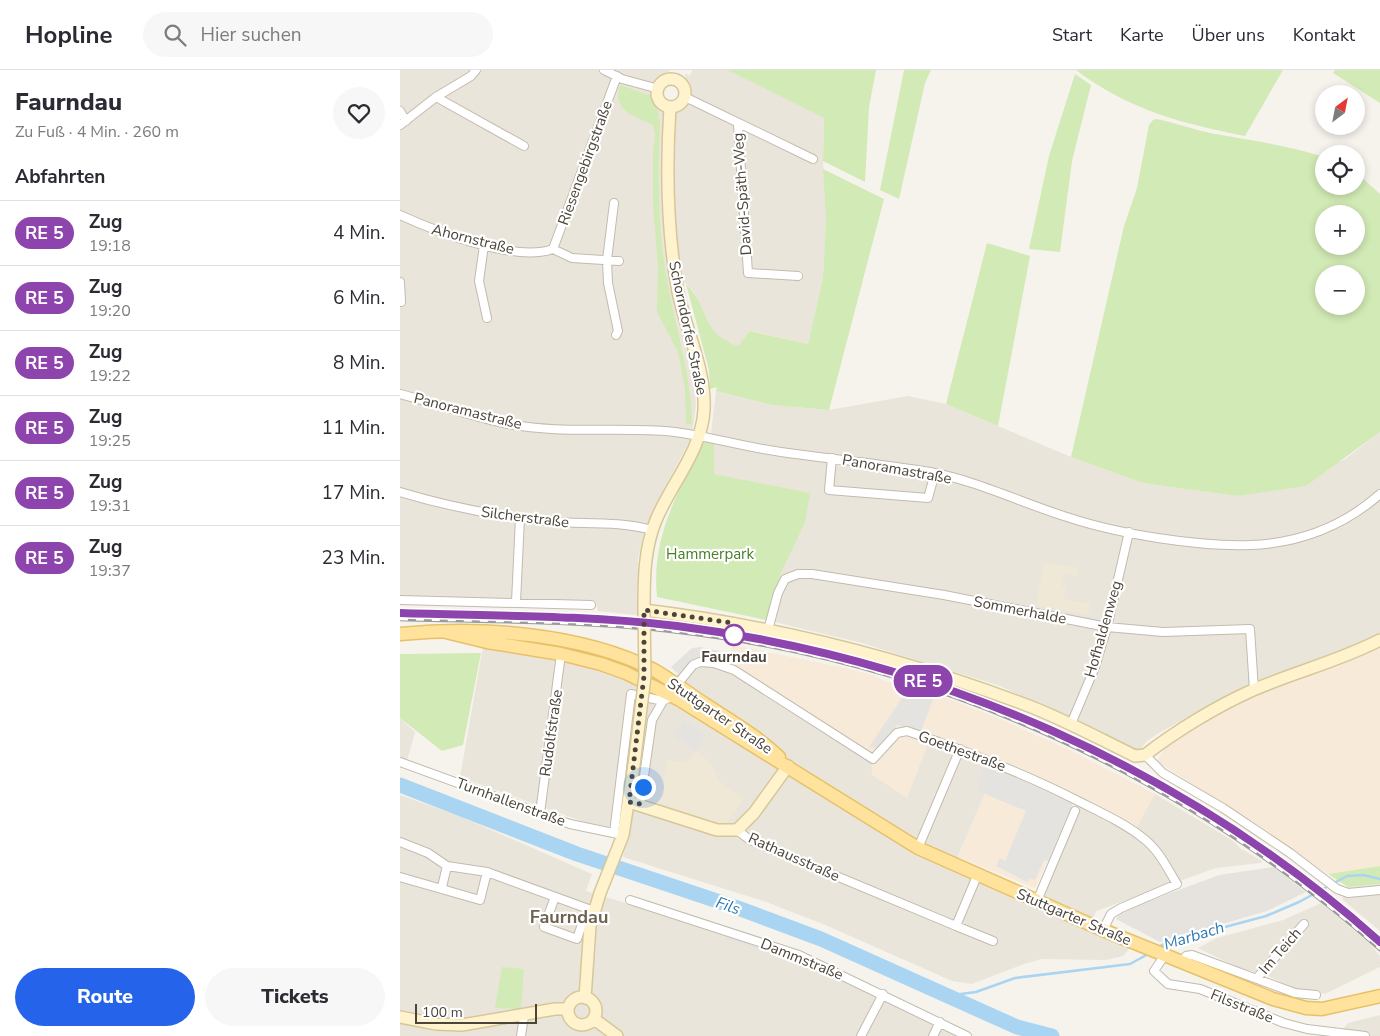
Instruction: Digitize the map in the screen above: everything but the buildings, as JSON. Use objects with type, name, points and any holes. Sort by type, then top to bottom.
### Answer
[{"type":"main road","name":"Stuttgarter Straße","points":[[400,634],[446,632],[507,634],[573,644],[632,661],[655,671],[671,694]]},
{"type":"main road","name":"Stuttgarter Straße","points":[[446,632],[561,659],[609,667],[671,694],[761,742],[788,766],[918,848],[977,876],[1273,999],[1306,1008],[1336,1008],[1380,996]]},
{"type":"street","points":[[604,70],[658,89]]},
{"type":"street","points":[[400,111],[403,123],[436,96],[471,72]]},
{"type":"street","points":[[677,75],[684,89],[684,97],[679,105],[670,107],[659,100],[658,89],[666,81],[677,75]]},
{"type":"street","name":"Riesengebirgstraße","points":[[553,249],[617,76]]},
{"type":"street","points":[[436,96],[524,146]]},
{"type":"street","points":[[684,97],[738,125],[813,159]]},
{"type":"street","name":"Schorndorfer Straße","points":[[585,998],[591,910],[604,885],[617,852],[618,834],[634,803],[634,765],[644,676],[644,577],[648,546],[647,528],[699,437],[704,411],[702,387],[678,293],[672,250],[667,149],[670,107]]},
{"type":"street","name":"David-Späth-Weg","points":[[738,125],[748,273],[798,276]]},
{"type":"street","points":[[614,203],[607,260],[608,283],[618,330],[616,335]]},
{"type":"street","name":"Ahornstraße","points":[[400,215],[433,230],[484,244],[534,252],[553,249],[572,258],[620,261]]},
{"type":"street","points":[[484,244],[479,281],[486,318]]},
{"type":"street","points":[[400,282],[401,302]]},
{"type":"street","name":"Panoramastraße","points":[[400,394],[506,424],[539,428],[665,431],[774,451],[935,473],[1072,519],[1129,532],[1214,544],[1252,545],[1289,540],[1320,532],[1345,520],[1380,494]]},
{"type":"street","points":[[832,458],[829,490],[928,498],[935,473]]},
{"type":"street","name":"Silcherstraße","points":[[400,492],[455,506],[520,518],[647,528]]},
{"type":"street","points":[[516,602],[520,518]]},
{"type":"street","name":"Hofhaldenweg","points":[[1071,724],[1094,667],[1107,627],[1129,532]]},
{"type":"street","name":"Sommerhalde","points":[[768,630],[778,593],[785,578],[798,574],[812,574],[944,595],[1107,627],[1162,632],[1250,629],[1254,690]]},
{"type":"street","points":[[400,600],[591,605]]},
{"type":"street","points":[[644,610],[716,620],[768,630],[922,669],[1071,724],[1135,756],[1145,755],[1228,702],[1254,690],[1351,654],[1380,640]]},
{"type":"street","name":"Rudolfstraße","points":[[540,813],[561,659]]},
{"type":"street","name":"Goethestraße","points":[[671,694],[693,665],[700,662],[714,663],[734,670],[873,759],[896,733],[906,731],[960,749],[1059,791],[1122,823],[1144,839],[1160,856],[1177,884],[1110,914],[1104,930]]},
{"type":"street","points":[[618,834],[631,694],[671,694]]},
{"type":"street","points":[[634,803],[646,757],[652,720],[671,694]]},
{"type":"street","points":[[918,848],[960,749]]},
{"type":"street","points":[[1145,755],[1163,773],[1223,808],[1337,889],[1348,893],[1380,890]]},
{"type":"street","name":"Turnhallenstraße","points":[[400,762],[570,824],[618,834]]},
{"type":"street","points":[[737,830],[754,813],[788,766]]},
{"type":"street","name":"Rathausstraße","points":[[634,803],[717,830],[737,830],[750,840],[993,941]]},
{"type":"street","points":[[1037,901],[1075,811]]},
{"type":"street","points":[[400,842],[420,849],[447,866],[488,872],[555,899],[591,910],[577,939],[544,927],[555,899]]},
{"type":"street","points":[[442,887],[447,866]]},
{"type":"street","points":[[400,877],[442,887],[480,900],[488,872]]},
{"type":"street","points":[[956,926],[977,876]]},
{"type":"street","name":"Dammstraße","points":[[630,900],[799,955],[883,994],[966,1036]]},
{"type":"street","name":"Im Teich","points":[[1257,978],[1304,924]]},
{"type":"street","name":"Filsstraße","points":[[1161,953],[1154,971],[1168,984],[1208,992],[1284,1023],[1307,1029],[1365,1036]]},
{"type":"street","name":"Im Teich","points":[[1182,962],[1186,956],[1192,955],[1295,993],[1316,995]]},
{"type":"street","points":[[861,1036],[883,994]]},
{"type":"street","points":[[585,998],[595,1006],[594,1019],[577,1030],[569,1017],[568,1009],[573,1001],[585,998]]},
{"type":"street","points":[[400,1017],[454,1026],[524,1016],[556,1009],[568,1009]]},
{"type":"street","points":[[521,1036],[524,1016]]},
{"type":"street","points":[[594,1019],[617,1036]]},
{"type":"street","points":[[933,1036],[940,1022]]},
{"type":"shaded area","points":[[400,70],[671,70],[660,79],[656,86],[655,99],[664,108],[661,169],[672,283],[693,373],[696,405],[692,436],[655,506],[644,532],[638,559],[637,615],[598,611],[596,603],[581,601],[400,596]]},
{"type":"shaded area","points":[[692,70],[728,70],[824,118],[823,161],[826,221],[823,277],[808,344],[751,331],[738,346],[722,340],[707,323],[694,292],[679,277],[672,169],[673,136],[676,110],[687,103],[689,98],[685,73],[690,76]]},
{"type":"shaded area","points":[[716,391],[772,405],[829,410],[908,396],[946,404],[1071,457],[1143,483],[1237,496],[1344,460],[1380,432],[1380,633],[1359,645],[1230,696],[1162,731],[1147,741],[1139,751],[1000,686],[862,643],[766,620],[781,573],[805,523],[714,474],[714,443],[710,442]]},
{"type":"shaded area","points":[[1044,562],[1078,568],[1077,576],[1064,573],[1061,586],[1066,587],[1064,599],[1090,604],[1088,615],[1036,605]]},
{"type":"shaded area","points":[[1380,639],[1380,866],[1328,874],[1157,761],[1166,747],[1254,690]]},
{"type":"shaded area","points":[[733,645],[841,667],[875,676],[886,682],[893,682],[936,694],[993,716],[1070,750],[1155,794],[1137,827],[1077,796],[1035,888],[958,857],[985,794],[976,790],[988,756],[931,736],[907,798],[872,775],[871,756],[724,662]]},
{"type":"shaded area","points":[[483,647],[583,666],[628,681],[636,687],[665,695],[678,674],[694,660],[704,658],[724,662],[871,756],[907,797],[928,743],[985,764],[985,794],[952,870],[1039,909],[1080,807],[1109,820],[1132,834],[1155,794],[1232,840],[1240,848],[1262,861],[1261,863],[1216,868],[1096,911],[1089,929],[1129,949],[1123,956],[1106,960],[1042,959],[972,984],[952,981],[823,924],[766,902],[623,857],[630,830],[584,822],[460,777]]},
{"type":"shaded area","points":[[700,647],[729,653],[724,662],[704,658],[694,660],[678,674],[671,667],[692,648]]},
{"type":"shaded area","points":[[908,689],[934,697],[921,731],[897,725],[877,748],[869,747]]},
{"type":"shaded area","points":[[400,718],[415,732],[407,761],[400,759]]},
{"type":"shaded area","points":[[684,720],[706,735],[696,751],[674,736]]},
{"type":"shaded area","points":[[696,751],[710,762],[719,781],[744,798],[724,826],[657,803],[663,789],[667,760],[688,763]]},
{"type":"shaded area","points":[[985,764],[1073,803],[1048,861],[1044,860],[1035,880],[1030,878],[1027,882],[996,866],[1000,858],[1005,861],[1026,811],[976,790]]},
{"type":"shaded area","points":[[400,795],[457,815],[592,874],[586,891],[792,954],[957,1036],[400,1036]]},
{"type":"shaded area","points":[[1273,867],[1306,892],[1267,911],[1160,942],[1116,919],[1119,915],[1141,904],[1219,875]]},
{"type":"shaded area","points":[[1380,884],[1380,931],[1342,899],[1348,887]]},
{"type":"shaded area","points":[[1321,903],[1370,944],[1380,956],[1380,967],[1325,994],[1298,990],[1268,976],[1237,967],[1198,948],[1217,938],[1283,920]]},
{"type":"shaded area","points":[[727,931],[789,951],[787,959],[725,939]]},
{"type":"shaded area","points":[[1380,1015],[1380,1036],[1337,1036],[1348,1023]]},
{"type":"green space","points":[[727,70],[876,70],[869,107],[865,182],[823,161],[824,118]]},
{"type":"green space","points":[[904,70],[931,70],[925,83],[899,199],[880,190]]},
{"type":"green space","points":[[1076,70],[1283,70],[1245,136],[1200,126],[1156,113],[1115,95],[1095,84]]},
{"type":"green space","points":[[1335,70],[1380,70],[1380,103],[1365,93],[1365,85],[1352,85],[1333,73]]},
{"type":"green space","points":[[1075,74],[1091,85],[1072,161],[1060,252],[1029,249],[1049,156]]},
{"type":"green space","points":[[620,85],[652,96],[659,115],[657,118],[660,119],[661,240],[670,297],[689,388],[692,425],[686,423],[685,389],[678,352],[657,312],[658,266],[653,204],[655,135],[653,125],[632,115],[622,107],[618,94]]},
{"type":"green space","points":[[1157,119],[1210,133],[1282,146],[1315,154],[1315,195],[1365,195],[1365,180],[1380,194],[1380,432],[1306,486],[1237,496],[1143,483],[1071,457],[1124,226],[1137,188],[1149,125],[1153,120]]},
{"type":"green space","points":[[823,169],[884,199],[829,410],[772,405],[716,391],[717,387],[710,389],[709,370],[686,284],[699,301],[706,318],[717,334],[738,346],[750,331],[808,344],[823,277],[826,221]]},
{"type":"green space","points":[[987,243],[1030,256],[998,426],[946,404]]},
{"type":"green space","name":"Hammerpark","points":[[705,440],[714,443],[714,474],[810,493],[805,523],[781,573],[766,620],[657,597],[656,575],[662,534],[676,496]]},
{"type":"green space","points":[[481,653],[463,745],[442,751],[400,718],[400,654]]},
{"type":"green space","points":[[1380,866],[1380,884],[1348,887],[1328,874]]},
{"type":"green space","points":[[502,967],[524,969],[521,1009],[495,1008]]},
{"type":"waterway","name":"Fils","points":[[400,785],[577,854],[738,908],[821,939],[1017,1027],[1052,1036]]},
{"type":"waterway","name":"Marbach","points":[[1158,947],[1169,942],[1266,916],[1299,902],[1347,876],[1363,875],[1380,879]]},
{"type":"waterway","name":"Marbach","points":[[946,996],[976,992],[1015,978],[1130,964],[1150,953]]},
{"type":"railway","points":[[400,619],[570,623],[672,631],[770,646],[866,669],[959,699],[1050,736],[1138,779],[1223,830],[1304,886],[1380,949]]},
{"type":"train","points":[[400,613],[611,620],[706,630],[804,648],[888,670],[945,688],[1020,716],[1058,733],[1136,772],[1208,812],[1307,881],[1380,942]]},
{"type":"place","name":"Faurndau","points":[[734,635]]},
{"type":"district","name":"Faurndau","points":[[569,917]]},
{"type":"route","points":[[643,787],[640,804],[629,802],[644,676],[644,610],[733,623],[734,635]]}]
